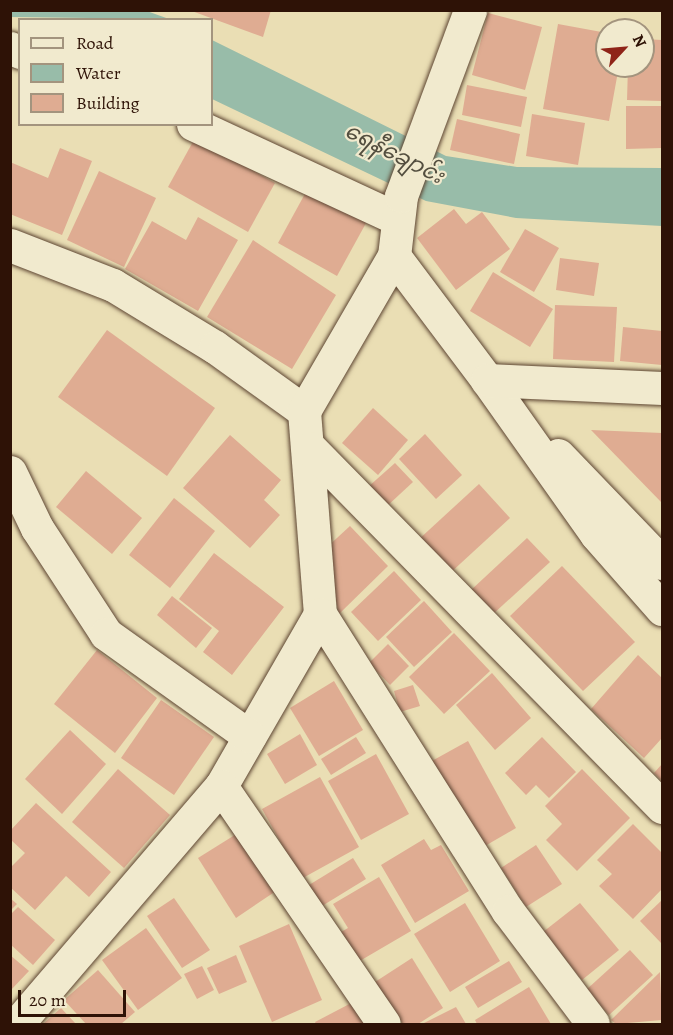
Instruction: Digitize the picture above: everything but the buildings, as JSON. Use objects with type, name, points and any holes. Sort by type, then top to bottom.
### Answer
[{"type":"street","points":[[470,10],[400,207],[394,256],[304,411],[310,448],[320,614],[508,912],[593,1024]]},
{"type":"street","points":[[198,126],[400,207]]},
{"type":"street","points":[[10,245],[113,285],[215,347],[304,411]]},
{"type":"street","points":[[394,256],[487,380],[584,518],[663,609]]},
{"type":"street","points":[[487,380],[663,388]]},
{"type":"street","points":[[487,380],[663,563]]},
{"type":"street","points":[[310,448],[663,807]]},
{"type":"street","points":[[10,472],[37,528],[106,634],[249,736]]},
{"type":"street","points":[[17,1024],[221,786],[320,614]]},
{"type":"street","points":[[221,786],[384,1024]]},
{"type":"water","points":[[144,10],[166,18],[11,17],[11,11]]},
{"type":"water","name":"ရေနီချောင်း","points":[[213,40],[446,156],[517,167],[662,168],[662,226],[516,218],[426,201],[213,99]]}]
